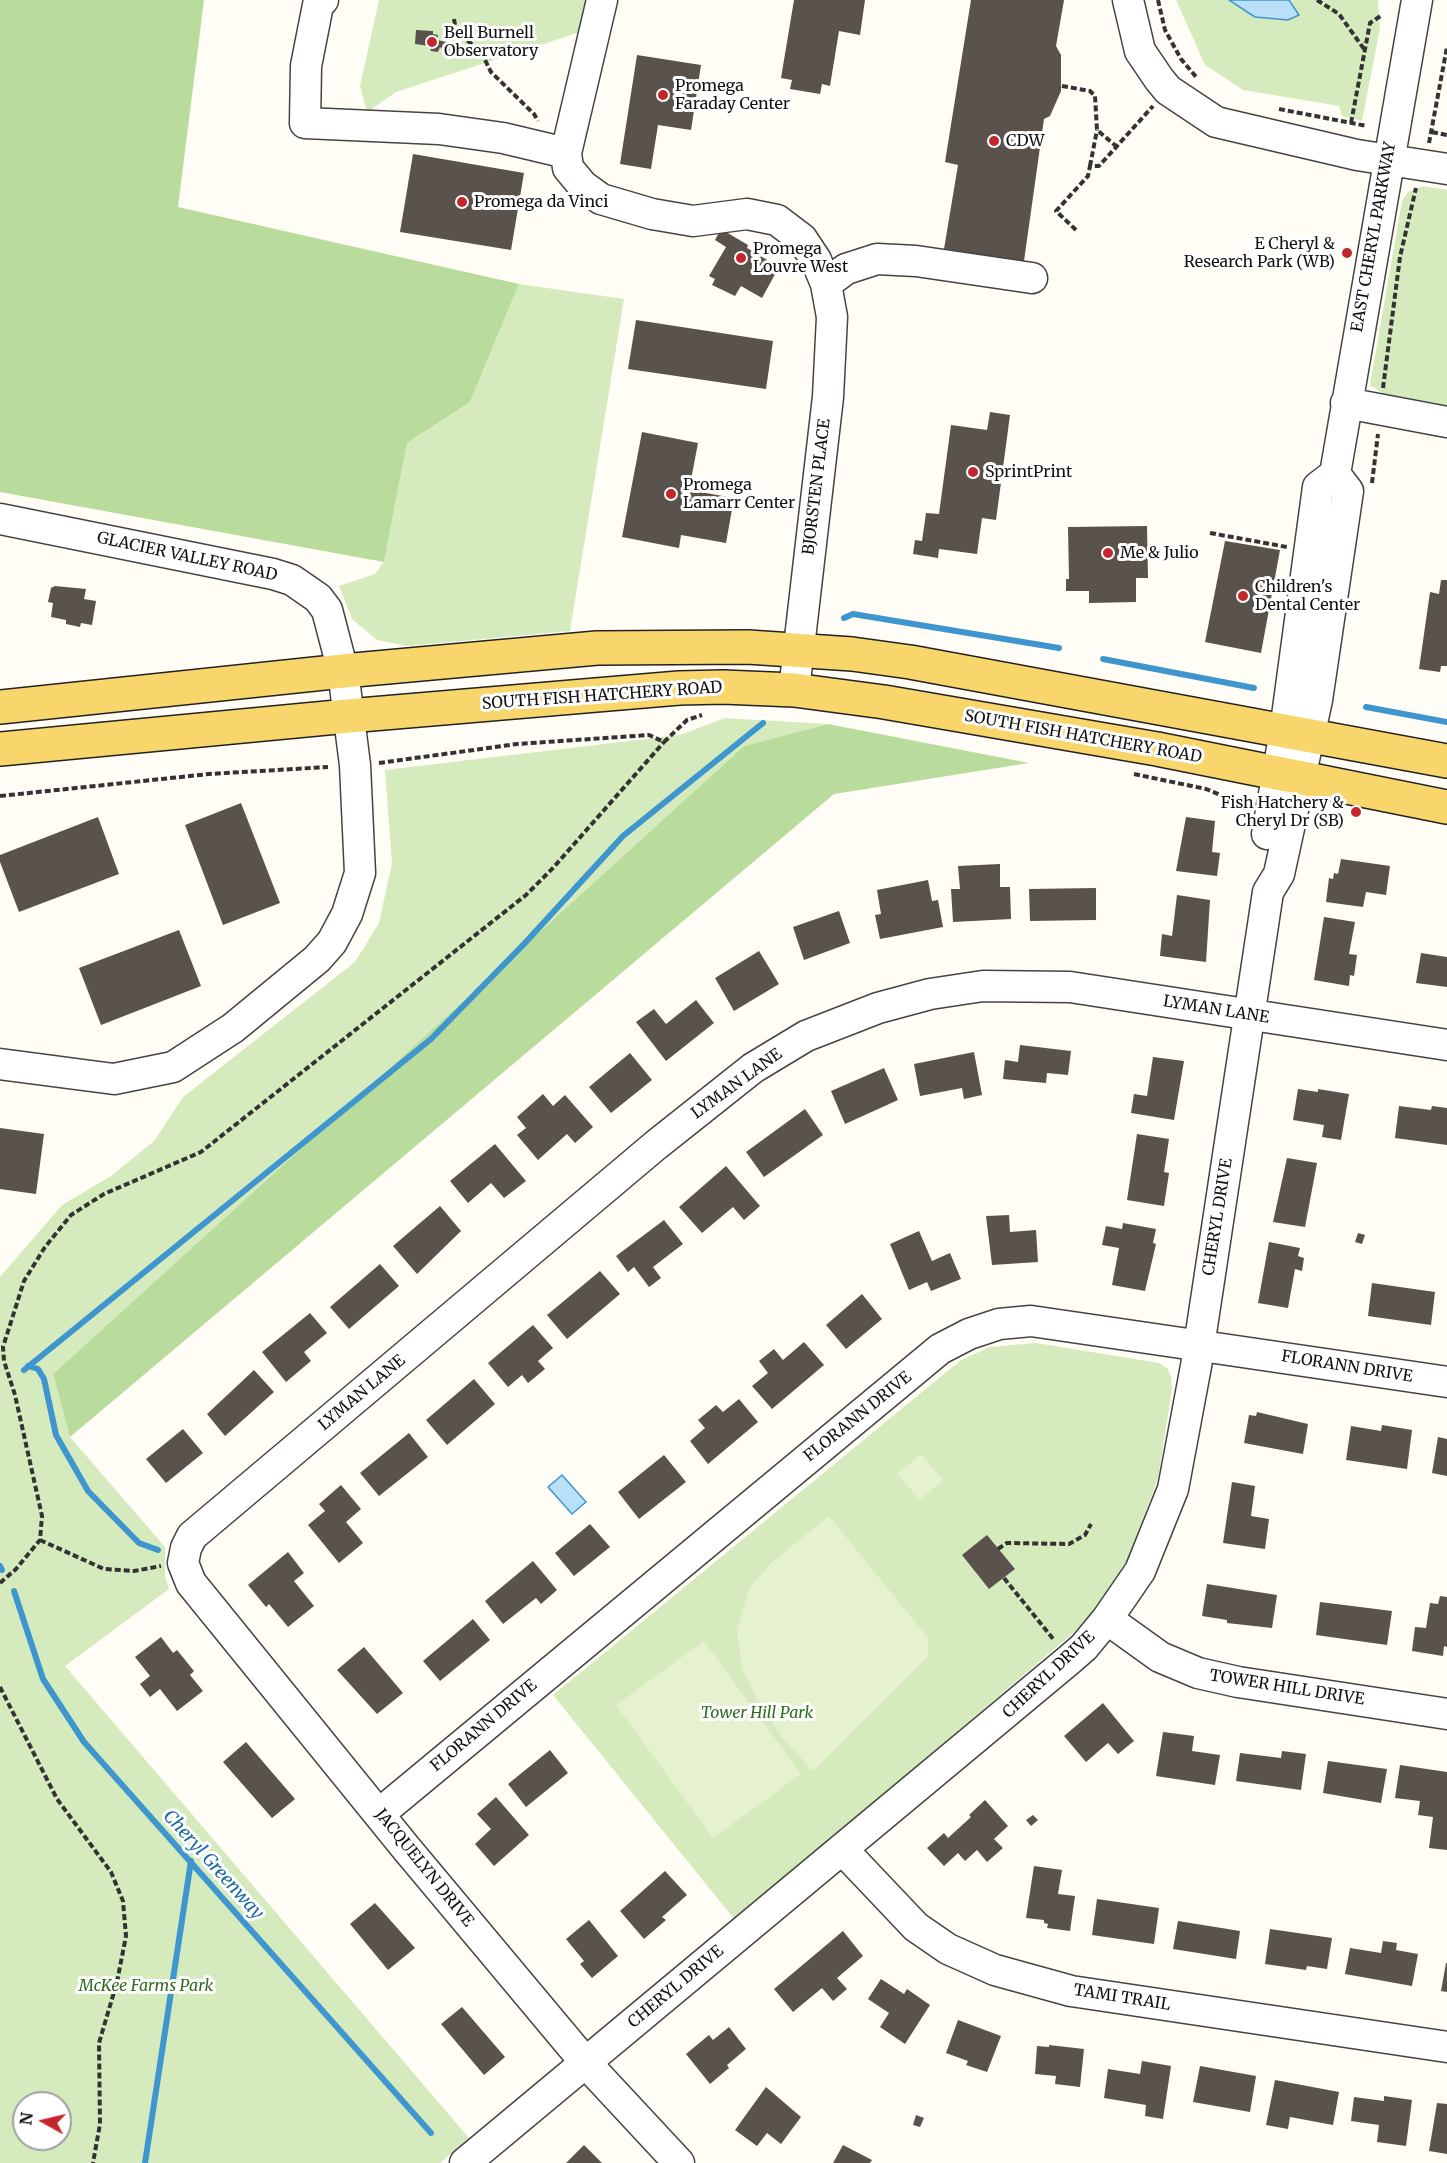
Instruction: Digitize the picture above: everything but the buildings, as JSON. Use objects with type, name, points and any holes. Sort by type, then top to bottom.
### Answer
[{"type":"main road","points":[[0,707],[343,671],[597,648],[667,646],[798,650],[910,662],[1447,761]]},
{"type":"main road","name":"SOUTH FISH HATCHERY ROAD","points":[[0,749],[679,688],[794,690],[896,704],[1157,749],[1447,807]]},
{"type":"street","points":[[323,0],[318,5],[306,66],[305,123],[439,129],[503,138],[568,143],[602,0]]},
{"type":"street","points":[[1128,0],[1140,51],[1168,90],[1216,122],[1268,136],[1388,160],[1447,169]]},
{"type":"street","name":"EAST CHERYL PARKWAY","points":[[1288,776],[1297,734],[1317,700],[1348,490],[1335,474],[1417,0]]},
{"type":"street","name":"BJORSTEN PLACE","points":[[568,143],[568,168],[583,186],[601,199],[652,214],[693,221],[747,214],[777,220],[802,239],[816,260],[826,284],[832,317],[831,362],[794,690]]},
{"type":"street","points":[[826,284],[846,268],[877,259],[916,261],[1032,278]]},
{"type":"street","points":[[1346,403],[1447,422]]},
{"type":"street","name":"GLACIER VALLEY ROAD","points":[[0,519],[250,569],[292,580],[318,598],[327,610],[343,671],[355,765],[360,873],[348,914],[332,942],[317,959],[233,1028],[172,1067],[114,1079],[0,1064]]},
{"type":"street","name":"CHERYL DRIVE","points":[[465,2163],[1070,1660],[1107,1619],[1140,1571],[1173,1489],[1199,1345],[1268,892],[1260,872],[1288,776]]},
{"type":"street","name":"LYMAN LANE","points":[[183,1563],[186,1548],[192,1536],[656,1145],[753,1068],[806,1036],[878,1008],[930,994],[983,986],[1070,987],[1447,1045]]},
{"type":"street","name":"FLORANN DRIVE","points":[[378,1814],[940,1349],[969,1334],[999,1324],[1031,1321],[1447,1382]]},
{"type":"street","name":"JACQUELYN DRIVE","points":[[183,1563],[191,1583],[378,1814],[585,2062],[679,2163]]},
{"type":"street","name":"TOWER HILL DRIVE","points":[[1107,1619],[1160,1657],[1198,1674],[1447,1714]]},
{"type":"street","name":"TAMI TRAIL","points":[[842,1849],[916,1927],[948,1949],[995,1970],[1071,1991],[1447,2047]]},
{"type":"path","points":[[1158,0],[1165,30],[1181,59],[1204,83]]},
{"type":"path","points":[[1317,0],[1339,14],[1364,49]]},
{"type":"path","points":[[1351,123],[1370,24],[1382,15]]},
{"type":"path","points":[[454,19],[456,31],[481,52],[491,72],[534,114],[540,127],[568,143]]},
{"type":"path","points":[[1447,47],[1432,132],[1447,135]]},
{"type":"path","points":[[1062,86],[1090,91],[1095,96],[1097,130],[1088,176],[1056,211],[1076,230]]},
{"type":"path","points":[[1090,166],[1099,166],[1168,90]]},
{"type":"path","points":[[1271,108],[1367,126]]},
{"type":"path","points":[[1097,130],[1116,146]]},
{"type":"path","points":[[1383,389],[1401,257],[1415,194]]},
{"type":"path","points":[[1210,533],[1291,548]]},
{"type":"path","points":[[0,1582],[16,1569],[40,1540],[42,1516],[15,1395],[1,1346],[24,1281],[45,1247],[71,1215],[134,1179],[172,1166],[201,1152],[421,980],[526,895],[553,868],[664,742],[687,720],[706,714]]},
{"type":"path","points":[[380,763],[517,744],[649,735],[664,742]]},
{"type":"path","points":[[0,796],[209,774],[326,767]]},
{"type":"path","points":[[1125,772],[1206,789],[1233,802],[1251,807]]},
{"type":"path","points":[[998,1549],[1007,1543],[1069,1544],[1085,1535],[1091,1524]]},
{"type":"path","points":[[40,1540],[104,1569],[120,1572],[183,1563]]},
{"type":"path","points":[[1004,1578],[1070,1660]]},
{"type":"path","points":[[0,1687],[57,1799],[111,1872],[123,1901],[126,1936],[117,1982],[99,2043],[100,2124],[93,2163]]},
{"type":"green space","points":[[0,0],[204,0],[178,207],[519,284],[470,402],[407,443],[384,562],[0,492]]},
{"type":"green space","points":[[379,0],[588,0],[580,32],[396,92],[367,112],[360,86]]},
{"type":"green space","points":[[1176,0],[1229,0],[1232,4],[1294,5],[1289,0],[1378,0],[1380,28],[1362,121],[1342,116],[1339,106],[1243,90],[1205,65]]},
{"type":"green space","points":[[1423,186],[1447,190],[1447,408],[1386,396],[1370,385],[1402,201],[1408,192]]},
{"type":"green space","points":[[519,284],[624,299],[570,631],[407,646],[377,640],[352,619],[339,586],[375,574],[384,562],[407,443],[470,402]]},
{"type":"green space","name":"McKee Farms Park","points":[[725,718],[828,724],[744,746],[53,1374],[70,1437],[165,1547],[165,1576],[169,1589],[65,1666],[469,2138],[440,2163],[0,2163],[0,1277],[62,1205],[111,1176],[154,1141],[183,1097],[355,962],[379,923],[392,863],[385,770],[680,735]]},
{"type":"green space","points":[[828,724],[1029,763],[834,794],[70,1437],[53,1374],[744,746]]},
{"type":"green space","name":"Tower Hill Park","points":[[1036,1343],[1159,1363],[1167,1368],[1171,1377],[1172,1389],[1158,1478],[1127,1561],[1105,1597],[1080,1627],[735,1920],[553,1695],[961,1360],[990,1347]]},
{"type":"green space","points":[[921,1454],[943,1480],[920,1500],[897,1474]]},
{"type":"green space","points":[[829,1516],[928,1638],[928,1657],[813,1771],[782,1737],[757,1700],[743,1670],[737,1632],[749,1589],[771,1563]]},
{"type":"green space","points":[[704,1641],[801,1774],[713,1838],[616,1705]]},
{"type":"water","points":[[1229,0],[1289,0],[1299,15],[1288,20],[1255,17]]},
{"type":"water","points":[[562,1475],[586,1502],[572,1514],[548,1487]]},
{"type":"waterway","points":[[844,618],[853,614],[1059,648]]},
{"type":"waterway","points":[[1103,659],[1254,688]]},
{"type":"waterway","points":[[1366,707],[1447,722]]},
{"type":"waterway","points":[[24,1370],[431,1039],[524,944],[623,836],[763,723]]},
{"type":"waterway","points":[[28,1366],[38,1369],[44,1379],[56,1435],[88,1491],[139,1543],[158,1550]]},
{"type":"waterway","points":[[0,1566],[2,1570]]},
{"type":"waterway","name":"Cheryl Greenway","points":[[14,1591],[43,1679],[84,1742],[431,2133]]},
{"type":"waterway","points":[[145,2163],[191,1861]]},
{"type":"place","name":"Bell Burnell Observatory","points":[[432,42]]},
{"type":"place","name":"Promega Faraday Center","points":[[663,95]]},
{"type":"place","name":"CDW","points":[[994,141]]},
{"type":"place","name":"Promega da Vinci","points":[[462,202]]},
{"type":"place","name":"E Cheryl & Research Park (WB)","points":[[1347,253]]},
{"type":"place","name":"Promega Louvre West","points":[[741,258]]},
{"type":"place","name":"SprintPrint","points":[[973,472]]},
{"type":"place","name":"Promega Lamarr Center","points":[[671,494]]},
{"type":"place","name":"Me & Julio","points":[[1108,553]]},
{"type":"place","name":"Children's Dental Center","points":[[1243,596]]},
{"type":"place","name":"Fish Hatchery & Cheryl Dr (SB)","points":[[1356,812]]}]
